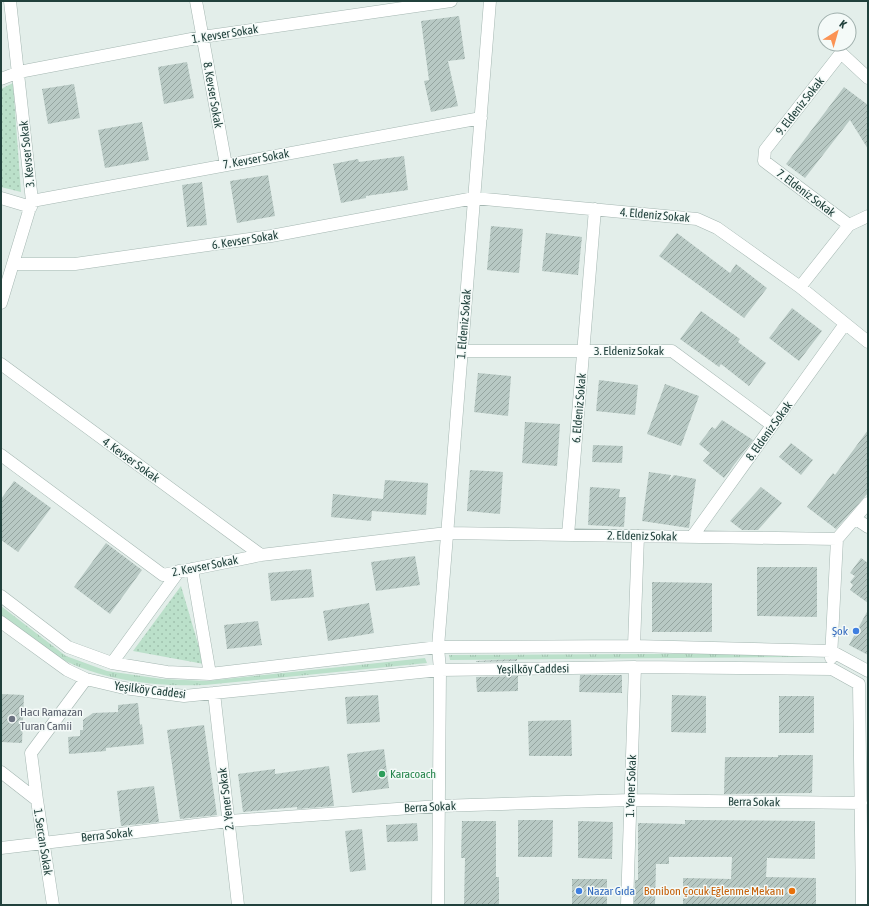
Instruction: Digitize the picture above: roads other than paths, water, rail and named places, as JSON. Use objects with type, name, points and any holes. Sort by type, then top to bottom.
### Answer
[{"type":"street","name":"3. Kevser Sokak","points":[[1,303],[31,204],[19,72],[10,1]]},
{"type":"street","name":"8. Kevser Sokak","points":[[196,1],[226,165]]},
{"type":"street","name":"1. Kevser Sokak","points":[[1,79],[19,72],[202,37],[451,1]]},
{"type":"street","name":"1. Eldeniz Sokak","points":[[438,905],[440,670],[438,647],[490,1]]},
{"type":"street","name":"9. Eldeniz Sokak","points":[[764,160],[765,150],[841,53],[868,78]]},
{"type":"street","name":"7. Kevser Sokak","points":[[31,204],[226,165],[480,118]]},
{"type":"street","name":"7. Eldeniz Sokak","points":[[764,160],[849,225]]},
{"type":"street","points":[[1,198],[31,204]]},
{"type":"street","name":"4. Eldeniz Sokak","points":[[474,198],[697,219],[717,228],[800,288],[868,342]]},
{"type":"street","name":"6. Kevser Sokak","points":[[14,264],[75,264],[255,239],[474,198]]},
{"type":"street","name":"6. Eldeniz Sokak","points":[[568,535],[595,209]]},
{"type":"street","points":[[800,288],[849,225],[868,216]]},
{"type":"street","name":"8. Eldeniz Sokak","points":[[692,537],[845,324]]},
{"type":"street","name":"3. Eldeniz Sokak","points":[[462,351],[672,351],[772,425]]},
{"type":"street","name":"4. Kevser Sokak","points":[[1,364],[261,556]]},
{"type":"street","name":"2. Kevser Sokak","points":[[3,461],[163,575],[261,556],[448,533]]},
{"type":"street","points":[[832,669],[831,650],[837,539],[856,519],[868,503]]},
{"type":"street","points":[[856,519],[868,527]]},
{"type":"street","name":"2. Eldeniz Sokak","points":[[448,533],[837,539]]},
{"type":"street","points":[[634,646],[638,536]]},
{"type":"street","points":[[192,569],[210,674]]},
{"type":"street","points":[[112,663],[179,571]]},
{"type":"street","name":"Yeşilköy Caddesi","points":[[1,596],[68,647],[112,663],[167,672],[210,674],[438,647],[634,646],[831,650],[868,672]]},
{"type":"street","name":"Yeşilköy Caddesi","points":[[1,622],[61,666],[86,679],[131,689],[177,695],[214,693],[440,670],[635,667],[832,669],[864,683],[864,790],[861,804],[862,905]]},
{"type":"street","name":"1. Yener Sokak","points":[[627,905],[635,667]]},
{"type":"street","points":[[37,800],[31,753],[86,679]]},
{"type":"street","name":"2. Yener Sokak","points":[[214,693],[238,905]]},
{"type":"street","name":"1. Sercan Sokak","points":[[1,772],[37,800],[42,842],[53,905]]},
{"type":"street","name":"Berra Sokak","points":[[1,848],[228,821],[439,806],[631,800],[861,804]]},
{"type":"place","name":"Şok","points":[[856,631]]},
{"type":"place","name":"Hacı Ramazan Turan Camii","points":[[12,719]]},
{"type":"place","name":"Karacoach","points":[[382,774]]},
{"type":"place","name":"Nazar Gıda","points":[[579,891]]},
{"type":"place","name":"Bonibon Çocuk Eğlenme Mekanı","points":[[792,891]]}]
